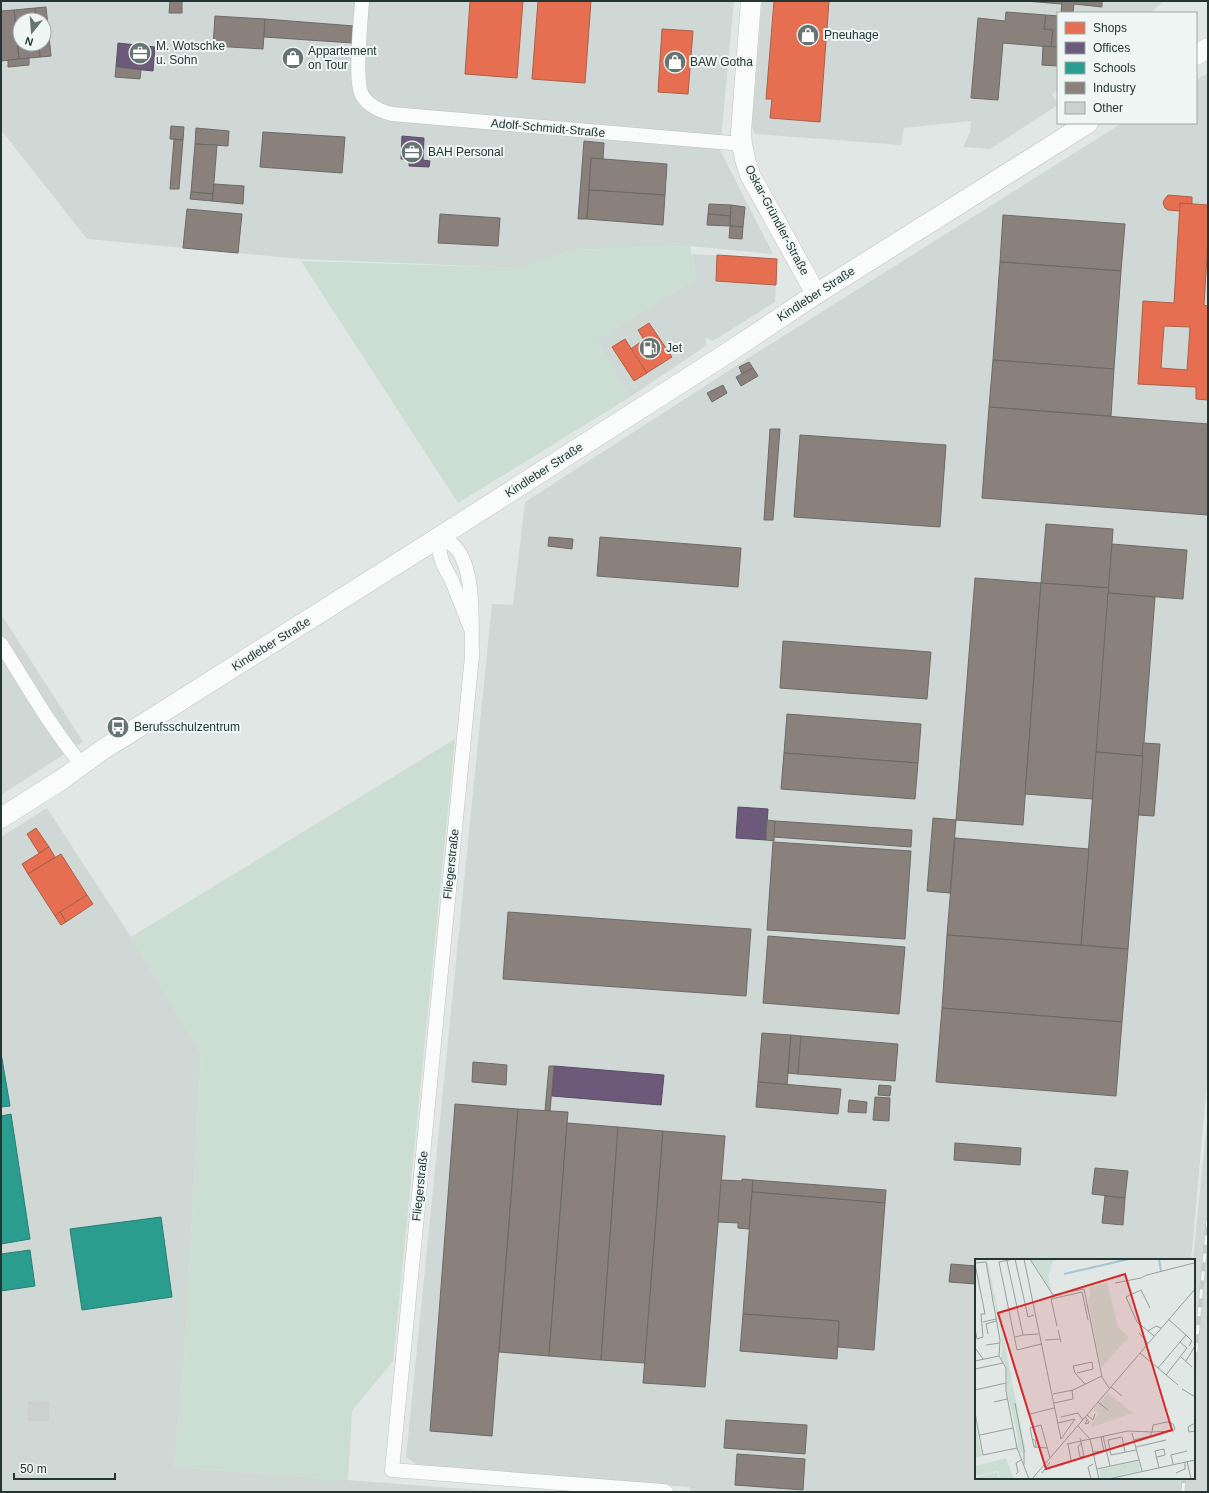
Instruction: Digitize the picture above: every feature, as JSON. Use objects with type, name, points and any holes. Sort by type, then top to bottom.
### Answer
[{"type":"main road","name":"Oskar-Gründler-Straße","points":[[751,1],[742,121],[742,144],[750,175],[816,294]]},
{"type":"main road","points":[[1197,54],[1208,48]]},
{"type":"main road","name":"Kindleber Straße","points":[[1,818],[120,739],[439,538],[735,348],[816,294],[1086,124]]},
{"type":"street","name":"Adolf-Schmidt-Straße","points":[[362,1],[358,67],[359,83],[361,94],[369,104],[382,111],[392,114],[742,144]]},
{"type":"street","name":"Fliegerstraße","points":[[439,538],[440,554],[443,564],[471,629]]},
{"type":"street","name":"Fliegerstraße","points":[[439,538],[455,547],[466,569],[472,604],[472,656],[392,1470],[666,1492]]},
{"type":"street","points":[[1,644],[46,714],[82,765]]},
{"type":"shaded area","points":[[1,1],[734,1],[720,150],[773,254],[689,246],[573,250],[522,268],[301,259],[87,239],[1,130]]},
{"type":"shaded area","points":[[762,1],[1163,1],[1152,12],[1057,12],[1057,91],[1052,94],[1057,106],[990,149],[963,147],[970,132],[971,121],[904,128],[901,145],[755,134],[752,123]]},
{"type":"shaded area","points":[[1208,73],[1208,1073],[1191,1259],[975,1259],[975,1479],[1195,1479],[1195,1259],[1193,1259],[1208,1112],[1208,1492],[691,1492],[689,1487],[424,1470],[406,1457],[492,604],[513,605],[525,502],[750,357],[1120,124],[1197,124],[1197,79]]},
{"type":"shaded area","points":[[692,254],[777,259],[775,302],[713,341],[706,338],[707,345],[630,397],[596,340],[696,278]]},
{"type":"shaded area","points":[[1,614],[83,742],[1,795]]},
{"type":"shaded area","points":[[47,808],[131,937],[201,1053],[185,1349],[174,1467],[507,1492],[1,1492],[1,837]]},
{"type":"green space","points":[[690,246],[696,278],[597,340],[630,397],[458,503],[301,261],[522,268],[573,250]]},
{"type":"green space","points":[[455,739],[393,1361],[352,1411],[348,1480],[174,1467],[185,1349],[201,1053],[131,937]]},
{"type":"building: Shops","points":[[470,1],[523,1],[517,78],[465,74]]},
{"type":"building: Shops","points":[[538,1],[591,1],[585,83],[532,79]]},
{"type":"building: Shops","points":[[774,1],[829,1],[820,122],[770,118],[772,99],[766,99]]},
{"type":"building: Shops","name":"BAW Gotha","points":[[662,29],[693,31],[688,94],[658,92]]},
{"type":"building: Shops","points":[[1168,195],[1192,197],[1192,204],[1180,203],[1180,211],[1168,210],[1165,208],[1163,203]]},
{"type":"building: Shops","points":[[1180,203],[1208,205],[1208,241],[1204,305],[1208,306],[1208,400],[1196,399],[1196,387],[1138,384],[1143,301],[1174,303]],"holes":[[[1164,326],[1190,327],[1187,370],[1161,368]]]},
{"type":"building: Shops","points":[[717,255],[777,259],[776,285],[716,281]]},
{"type":"building: Shops","points":[[649,323],[672,357],[645,374],[629,350],[644,340],[638,330]]},
{"type":"building: Shops","points":[[625,339],[647,373],[634,381],[612,347]]},
{"type":"building: Shops","points":[[36,828],[49,847],[39,853],[27,834]]},
{"type":"building: Shops","points":[[49,847],[55,857],[28,874],[22,864]]},
{"type":"building: Shops","points":[[61,854],[87,895],[55,916],[28,874]]},
{"type":"building: Shops","points":[[87,895],[93,904],[66,922],[60,912]]},
{"type":"building: Shops","points":[[60,912],[66,922],[61,925],[55,916]]},
{"type":"building: Offices","points":[[118,43],[155,47],[153,71],[116,67]]},
{"type":"building: Offices","points":[[402,136],[424,138],[423,160],[430,161],[429,167],[409,166],[409,159],[401,159]]},
{"type":"building: Offices","points":[[738,807],[768,809],[766,840],[736,838]]},
{"type":"building: Offices","points":[[554,1066],[664,1075],[661,1105],[552,1096]]},
{"type":"building: Schools","points":[[1,1053],[10,1106],[1,1107]]},
{"type":"building: Schools","points":[[11,1114],[30,1239],[1,1244],[1,1116]]},
{"type":"building: Schools","points":[[161,1217],[172,1297],[82,1310],[70,1229]]},
{"type":"building: Schools","points":[[30,1250],[35,1286],[1,1291],[1,1254]]},
{"type":"building: Industry","points":[[170,1],[182,1],[182,13],[169,13]]},
{"type":"building: Industry","points":[[1025,1],[1062,1],[1062,4]]},
{"type":"building: Industry","points":[[1062,1],[1102,1],[1102,7],[1074,4],[1073,12],[1061,12]]},
{"type":"building: Industry","points":[[46,7],[47,12],[36,12],[35,8]]},
{"type":"building: Industry","points":[[35,8],[36,12],[14,12],[14,10]]},
{"type":"building: Industry","points":[[14,10],[14,12],[12,12],[12,52],[18,52],[19,59],[1,61],[1,11]]},
{"type":"building: Industry","points":[[1006,12],[1046,15],[1044,29],[1053,30],[1051,47],[1003,43],[998,100],[971,98],[978,18],[1005,21]]},
{"type":"building: Industry","points":[[1046,15],[1057,16],[1057,47],[1051,47],[1053,30],[1044,29]]},
{"type":"building: Industry","points":[[215,16],[265,19],[263,49],[213,46]]},
{"type":"building: Industry","points":[[265,19],[354,26],[353,43],[264,37]]},
{"type":"building: Industry","points":[[1043,46],[1057,47],[1057,66],[1042,65]]},
{"type":"building: Industry","points":[[18,52],[40,52],[40,57],[19,59]]},
{"type":"building: Industry","points":[[40,52],[51,52],[51,56],[40,57]]},
{"type":"building: Industry","points":[[29,58],[29,65],[8,67],[8,60]]},
{"type":"building: Industry","points":[[116,67],[141,70],[140,79],[115,77]]},
{"type":"building: Industry","points":[[171,126],[184,127],[183,140],[170,139]]},
{"type":"building: Industry","points":[[196,128],[229,131],[228,146],[195,144]]},
{"type":"building: Industry","points":[[263,132],[345,137],[342,173],[260,167]]},
{"type":"building: Industry","points":[[174,139],[183,140],[179,189],[170,189]]},
{"type":"building: Industry","points":[[584,141],[604,143],[603,159],[591,158],[587,219],[578,219]]},
{"type":"building: Industry","points":[[195,144],[217,145],[213,194],[191,192]]},
{"type":"building: Industry","points":[[591,158],[667,164],[665,195],[589,190]]},
{"type":"building: Industry","points":[[214,184],[244,186],[243,204],[212,201]]},
{"type":"building: Industry","points":[[589,190],[665,195],[663,225],[587,219]]},
{"type":"building: Industry","points":[[191,192],[213,194],[212,201],[190,199]]},
{"type":"building: Industry","points":[[709,204],[731,205],[730,216],[708,214]]},
{"type":"building: Industry","points":[[731,205],[745,207],[743,227],[730,226]]},
{"type":"building: Industry","points":[[187,209],[242,214],[238,253],[183,248]]},
{"type":"building: Industry","points":[[440,214],[500,218],[498,246],[438,243]]},
{"type":"building: Industry","points":[[708,214],[730,216],[730,226],[707,225]]},
{"type":"building: Industry","points":[[1003,215],[1125,224],[1121,271],[1000,262]]},
{"type":"building: Industry","points":[[730,226],[743,227],[742,239],[729,238]]},
{"type":"building: Industry","points":[[1000,262],[1121,271],[1114,369],[993,360]]},
{"type":"building: Industry","points":[[993,360],[1114,369],[1111,416],[989,407]]},
{"type":"building: Industry","points":[[749,362],[753,368],[742,374],[739,367]]},
{"type":"building: Industry","points":[[753,368],[758,376],[741,386],[736,377]]},
{"type":"building: Industry","points":[[723,385],[727,393],[712,402],[707,393]]},
{"type":"building: Industry","points":[[989,407],[1208,424],[1208,515],[982,498]]},
{"type":"building: Industry","points":[[770,429],[780,429],[773,520],[764,520]]},
{"type":"building: Industry","points":[[800,435],[946,445],[940,527],[794,517]]},
{"type":"building: Industry","points":[[1046,524],[1113,529],[1109,588],[1041,583]]},
{"type":"building: Industry","points":[[549,537],[573,539],[572,549],[548,546]]},
{"type":"building: Industry","points":[[600,537],[741,548],[738,587],[597,576]]},
{"type":"building: Industry","points":[[1112,544],[1187,550],[1183,599],[1108,593]]},
{"type":"building: Industry","points":[[975,578],[1041,583],[1023,825],[956,820]]},
{"type":"building: Industry","points":[[1041,583],[1109,588],[1093,799],[1025,794]]},
{"type":"building: Industry","points":[[1108,593],[1155,597],[1143,756],[1096,752]]},
{"type":"building: Industry","points":[[783,641],[931,652],[927,699],[780,688]]},
{"type":"building: Industry","points":[[787,714],[921,724],[918,763],[784,753]]},
{"type":"building: Industry","points":[[1143,743],[1160,744],[1154,816],[1138,815]]},
{"type":"building: Industry","points":[[1096,752],[1143,756],[1128,949],[1081,945]]},
{"type":"building: Industry","points":[[784,753],[918,763],[915,799],[781,789]]},
{"type":"building: Industry","points":[[933,818],[956,820],[950,893],[927,891]]},
{"type":"building: Industry","points":[[767,820],[775,821],[774,841],[766,840]]},
{"type":"building: Industry","points":[[775,821],[912,830],[911,847],[774,837]]},
{"type":"building: Industry","points":[[955,838],[1089,849],[1081,945],[947,935]]},
{"type":"building: Industry","points":[[773,842],[911,851],[905,939],[767,930]]},
{"type":"building: Industry","points":[[508,912],[751,929],[746,996],[503,979]]},
{"type":"building: Industry","points":[[947,935],[1128,949],[1122,1022],[942,1008]]},
{"type":"building: Industry","points":[[768,936],[905,947],[899,1014],[763,1003]]},
{"type":"building: Industry","points":[[942,1008],[1122,1022],[1116,1096],[936,1082]]},
{"type":"building: Industry","points":[[762,1033],[791,1035],[787,1085],[758,1082]]},
{"type":"building: Industry","points":[[791,1035],[801,1036],[798,1074],[788,1073]]},
{"type":"building: Industry","points":[[801,1036],[898,1044],[895,1081],[798,1074]]},
{"type":"building: Industry","points":[[473,1062],[507,1065],[506,1085],[472,1082]]},
{"type":"building: Industry","points":[[549,1066],[554,1066],[550,1111],[545,1111]]},
{"type":"building: Industry","points":[[758,1082],[841,1089],[838,1114],[756,1107]]},
{"type":"building: Industry","points":[[879,1085],[891,1086],[890,1096],[878,1095]]},
{"type":"building: Industry","points":[[875,1097],[890,1098],[889,1121],[873,1120]]},
{"type":"building: Industry","points":[[849,1100],[867,1102],[866,1113],[848,1112]]},
{"type":"building: Industry","points":[[455,1104],[518,1109],[492,1436],[430,1431]]},
{"type":"building: Industry","points":[[518,1109],[568,1112],[549,1356],[499,1352]]},
{"type":"building: Industry","points":[[567,1123],[618,1127],[601,1360],[549,1356]]},
{"type":"building: Industry","points":[[618,1127],[663,1131],[645,1363],[601,1360]]},
{"type":"building: Industry","points":[[663,1131],[725,1136],[705,1387],[643,1383]]},
{"type":"building: Industry","points":[[955,1143],[1021,1148],[1020,1165],[954,1160]]},
{"type":"building: Industry","points":[[1095,1168],[1128,1171],[1125,1198],[1092,1194]]},
{"type":"building: Industry","points":[[742,1179],[753,1180],[749,1229],[738,1228],[738,1223],[718,1222],[721,1180],[742,1181]]},
{"type":"building: Industry","points":[[753,1180],[886,1190],[885,1203],[752,1192]]},
{"type":"building: Industry","points":[[752,1192],[885,1203],[874,1350],[838,1347],[839,1321],[743,1314]]},
{"type":"building: Industry","points":[[1105,1196],[1125,1198],[1123,1225],[1102,1223]]},
{"type":"building: Industry","points":[[951,1264],[975,1266],[975,1284],[949,1282]]},
{"type":"building: Industry","points":[[743,1314],[839,1321],[837,1359],[740,1351]]},
{"type":"building: Industry","points":[[726,1420],[807,1425],[805,1454],[724,1448]]},
{"type":"building: Industry","points":[[737,1454],[805,1459],[803,1490],[735,1485]]},
{"type":"building: Other","points":[[29,1402],[49,1403],[48,1421],[28,1420]]},
{"type":"railway","points":[[1195,1359],[1208,1220]]},
{"type":"railway","points":[[1183,1492],[1184,1479]]},
{"type":"place","name":"Pneuhage","points":[[808,35]]},
{"type":"place","name":"M. Wotschke u. Sohn","points":[[140,53]]},
{"type":"place","name":"Appartement on Tour","points":[[293,58]]},
{"type":"place","name":"BAW Gotha","points":[[675,62]]},
{"type":"place","name":"BAH Personal","points":[[412,152]]},
{"type":"place","name":"Jet","points":[[650,348]]},
{"type":"place","name":"Berufsschulzentrum","points":[[118,727]]}]
